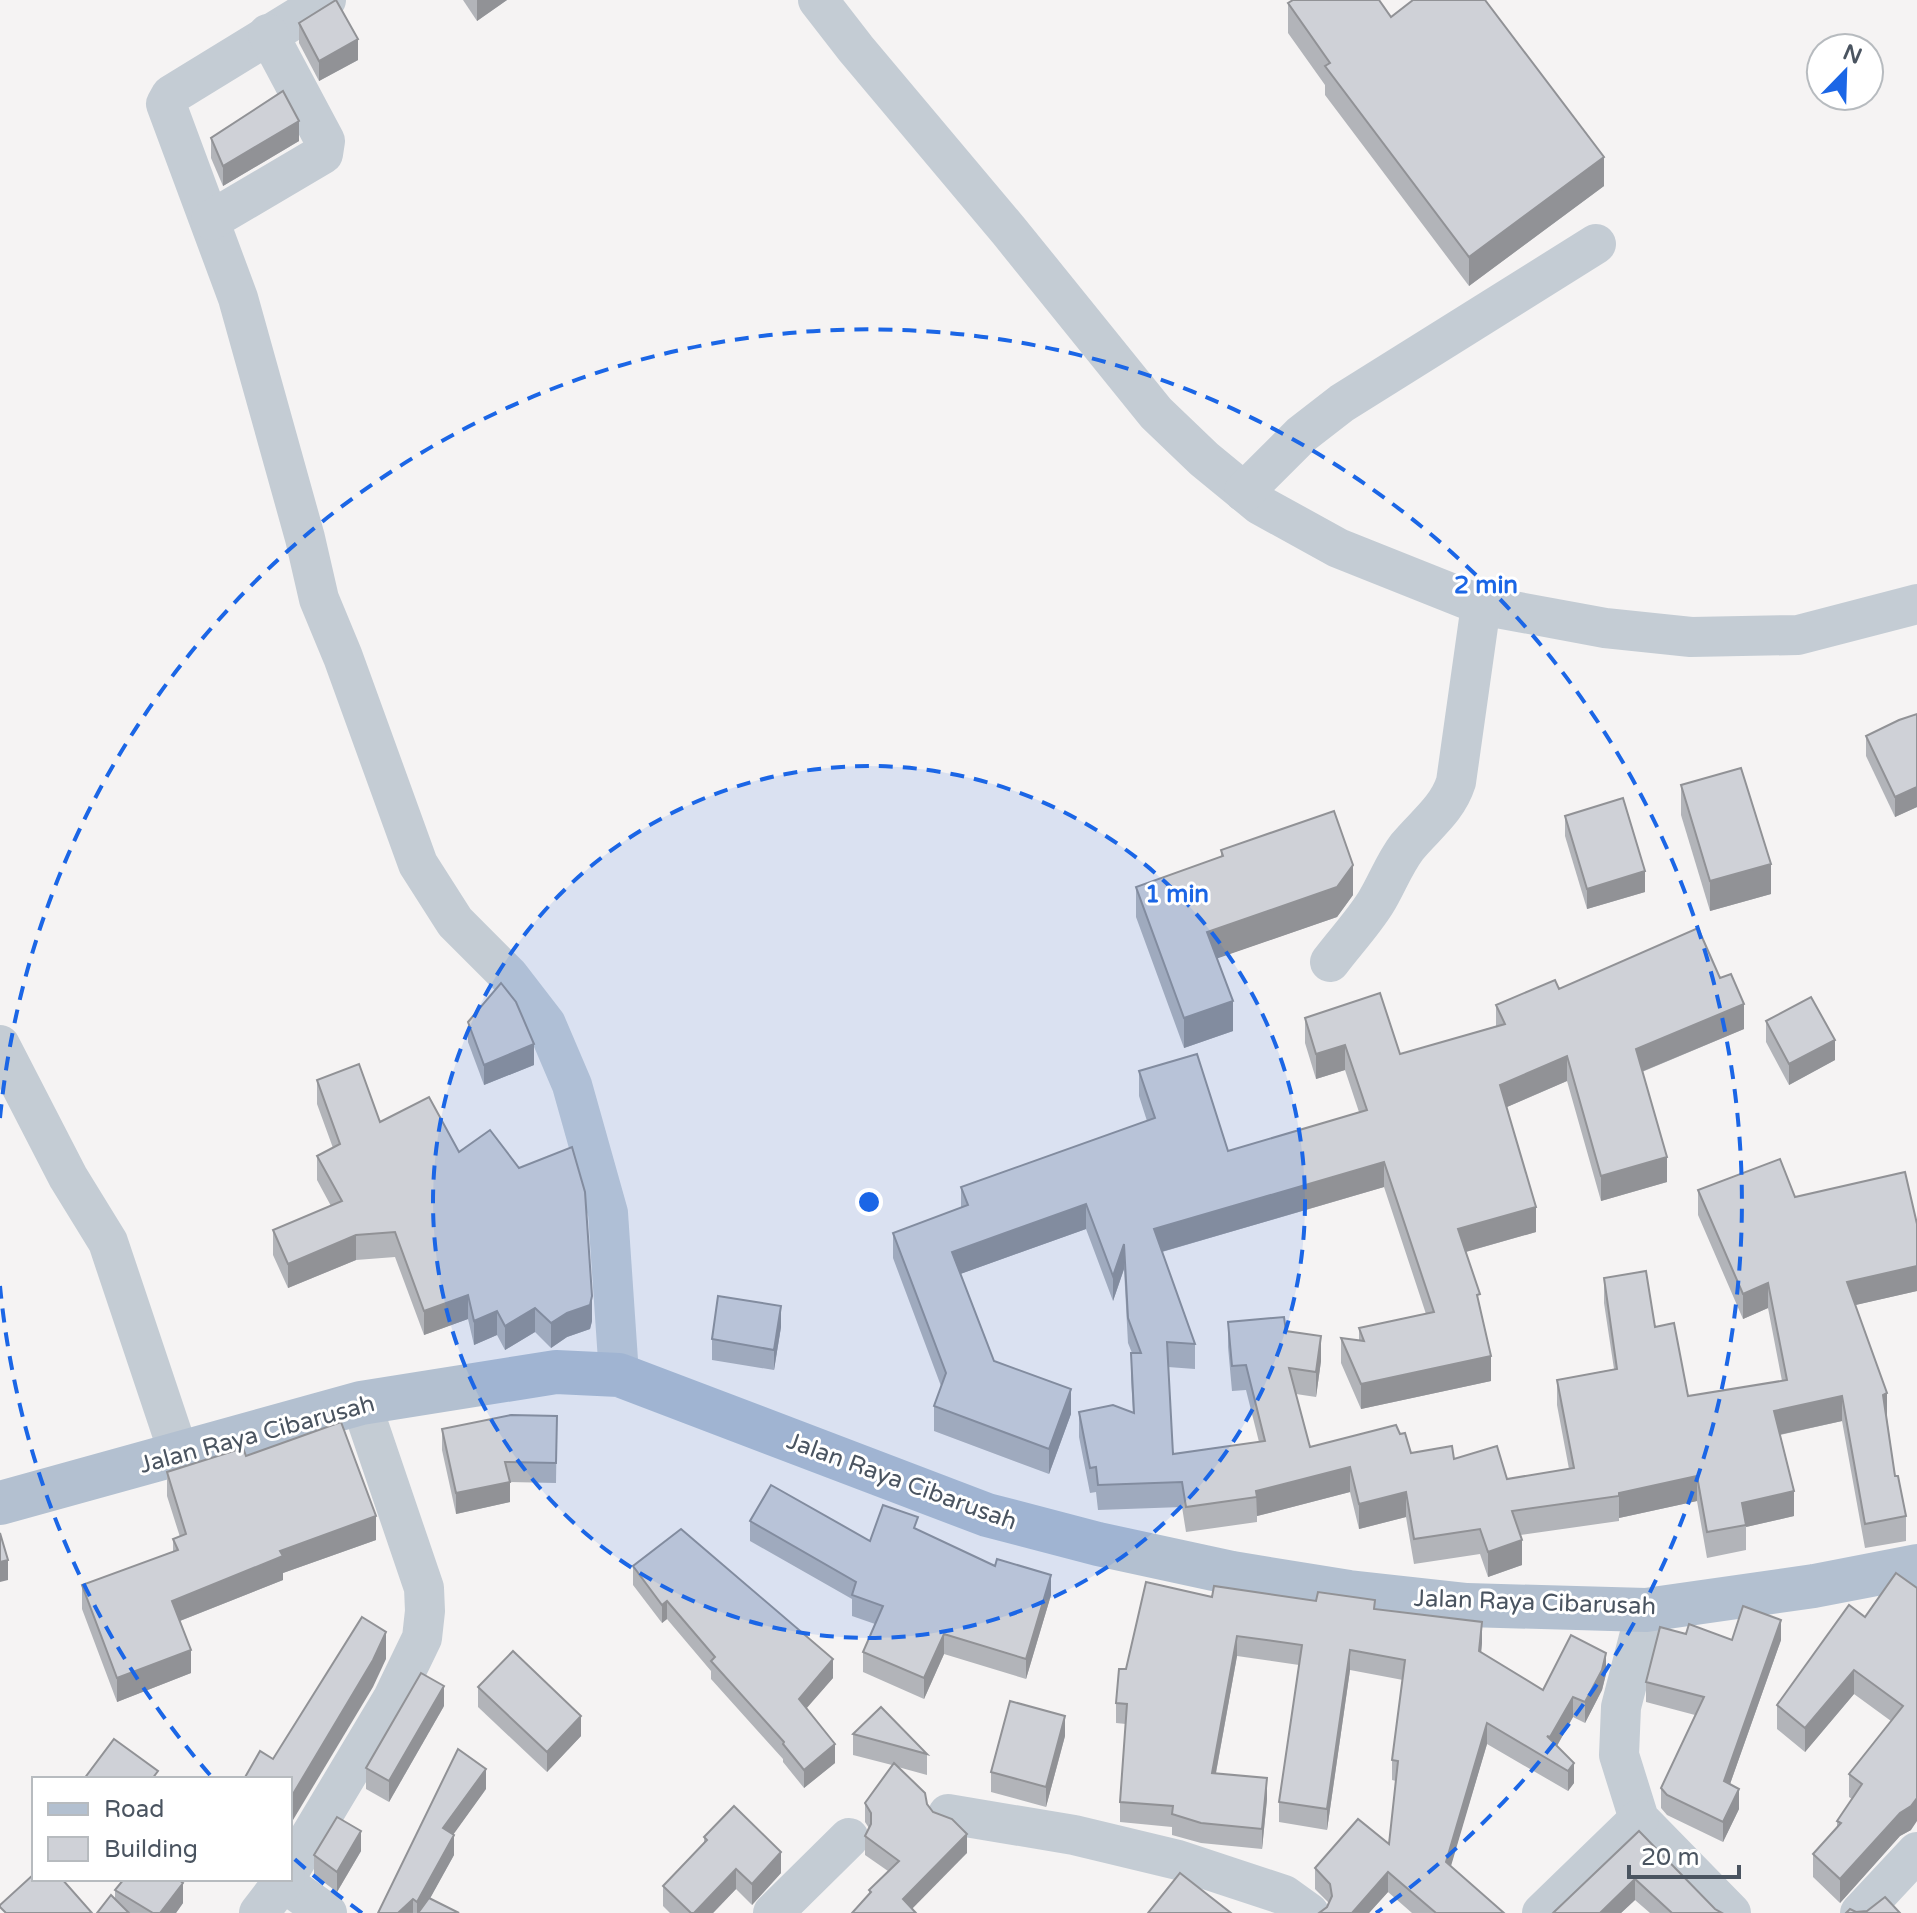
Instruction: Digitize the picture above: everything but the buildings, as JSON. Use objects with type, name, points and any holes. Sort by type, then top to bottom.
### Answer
[{"type":"main road","name":"Jalan Raya Cibarusah","points":[[0,1503],[361,1403],[556,1372],[619,1375],[987,1515],[1098,1544],[1232,1573],[1349,1592],[1467,1605],[1646,1610],[1814,1586],[1917,1566]]},
{"type":"street","points":[[326,0],[171,95],[166,101],[238,298],[319,599],[418,864],[455,922],[509,976],[546,1024],[572,1085],[608,1213],[619,1375]]},
{"type":"street","points":[[818,0],[1156,413],[1260,505],[1338,548],[1480,613],[1691,637],[1798,635],[1917,604]]},
{"type":"street","points":[[211,220],[323,154],[325,141],[268,34]]},
{"type":"street","points":[[1244,492],[1302,434],[1342,403],[1596,244]]},
{"type":"street","points":[[1330,962],[1374,906],[1395,864],[1408,846],[1445,807],[1451,796],[1456,782],[1480,613]]},
{"type":"street","points":[[0,1045],[68,1177],[108,1242],[179,1454]]},
{"type":"street","points":[[292,1867],[393,1698],[422,1638],[424,1588],[361,1403]]},
{"type":"street","points":[[1646,1610],[1621,1707],[1619,1755],[1639,1819],[1731,1913]]},
{"type":"street","points":[[948,1814],[1074,1835],[1178,1860],[1284,1895],[1309,1913]]},
{"type":"street","points":[[1542,1913],[1639,1819]]},
{"type":"street","points":[[773,1913],[849,1838]]},
{"type":"street","points":[[1874,1909],[1917,1852]]},
{"type":"street","points":[[259,1913],[283,1881]]},
{"type":"street","points":[[291,1881],[327,1913]]}]
